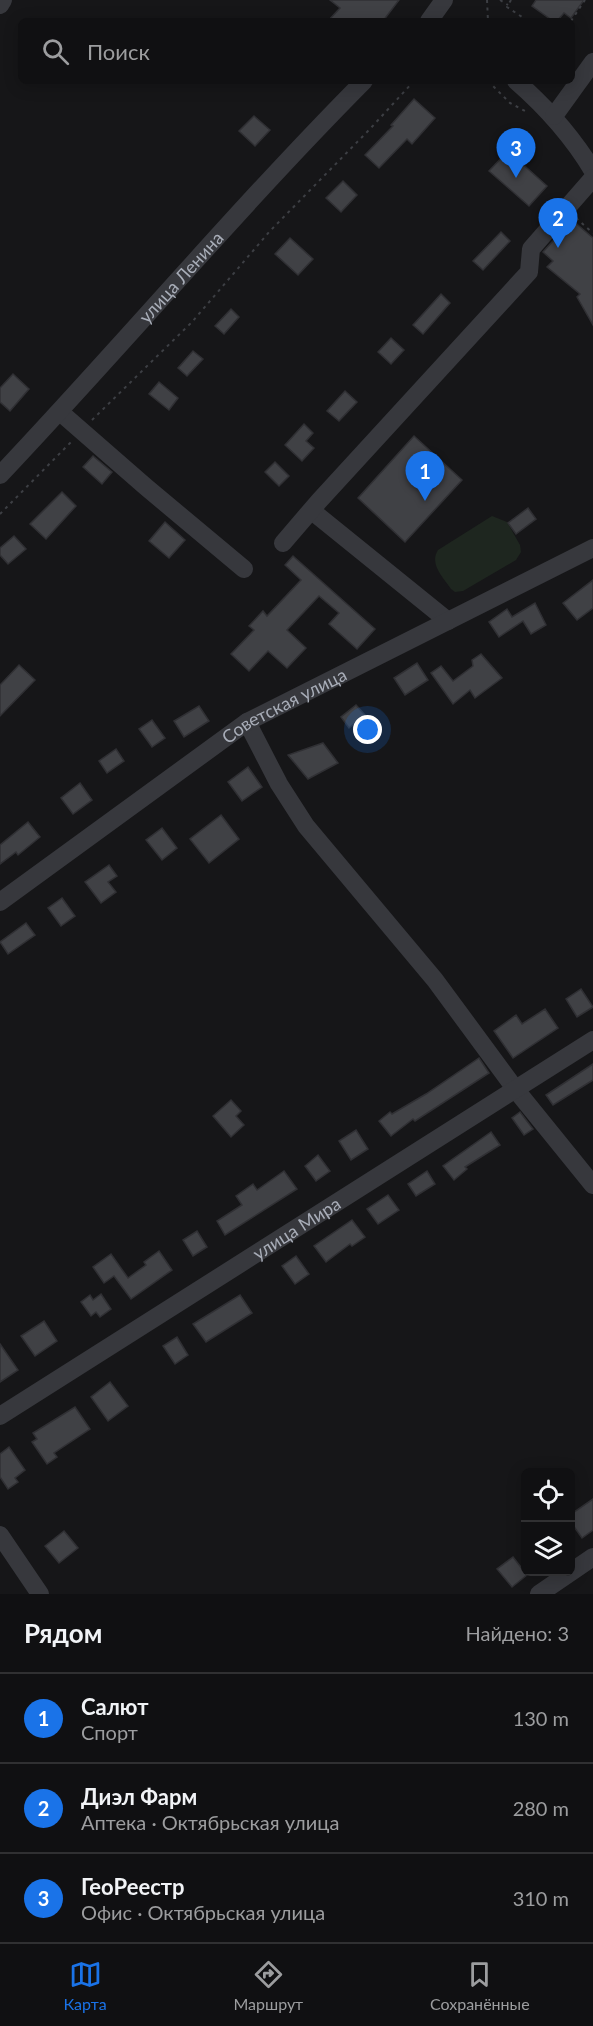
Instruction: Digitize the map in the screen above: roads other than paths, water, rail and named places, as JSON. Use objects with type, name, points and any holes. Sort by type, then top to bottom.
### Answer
[{"type":"street","points":[[0,5],[3,0]]},
{"type":"street","points":[[428,0],[428,18]]},
{"type":"street","points":[[429,18],[444,0]]},
{"type":"street","points":[[554,116],[593,62]]},
{"type":"street","name":"улица Ленина","points":[[0,475],[256,195],[361,84]]},
{"type":"street","points":[[519,84],[554,116],[580,149],[593,171]]},
{"type":"street","points":[[283,543],[529,272],[531,249],[593,178]]},
{"type":"street","points":[[60,412],[244,569]]},
{"type":"street","points":[[312,511],[448,621]]},
{"type":"street","name":"Советская улица","points":[[0,902],[247,722],[593,548]]},
{"type":"street","points":[[247,722],[279,784],[306,826],[435,980],[516,1090],[593,1185]]},
{"type":"street","name":"улица Мира","points":[[0,1416],[593,1040]]},
{"type":"street","points":[[0,1535],[40,1594]]},
{"type":"street","points":[[539,1594],[593,1557]]},
{"type":"place","name":"ГеоРеестр","points":[[516,178]]},
{"type":"place","name":"Диэл Фарм","points":[[558,248]]},
{"type":"place","name":"Салют","points":[[425,501]]}]
